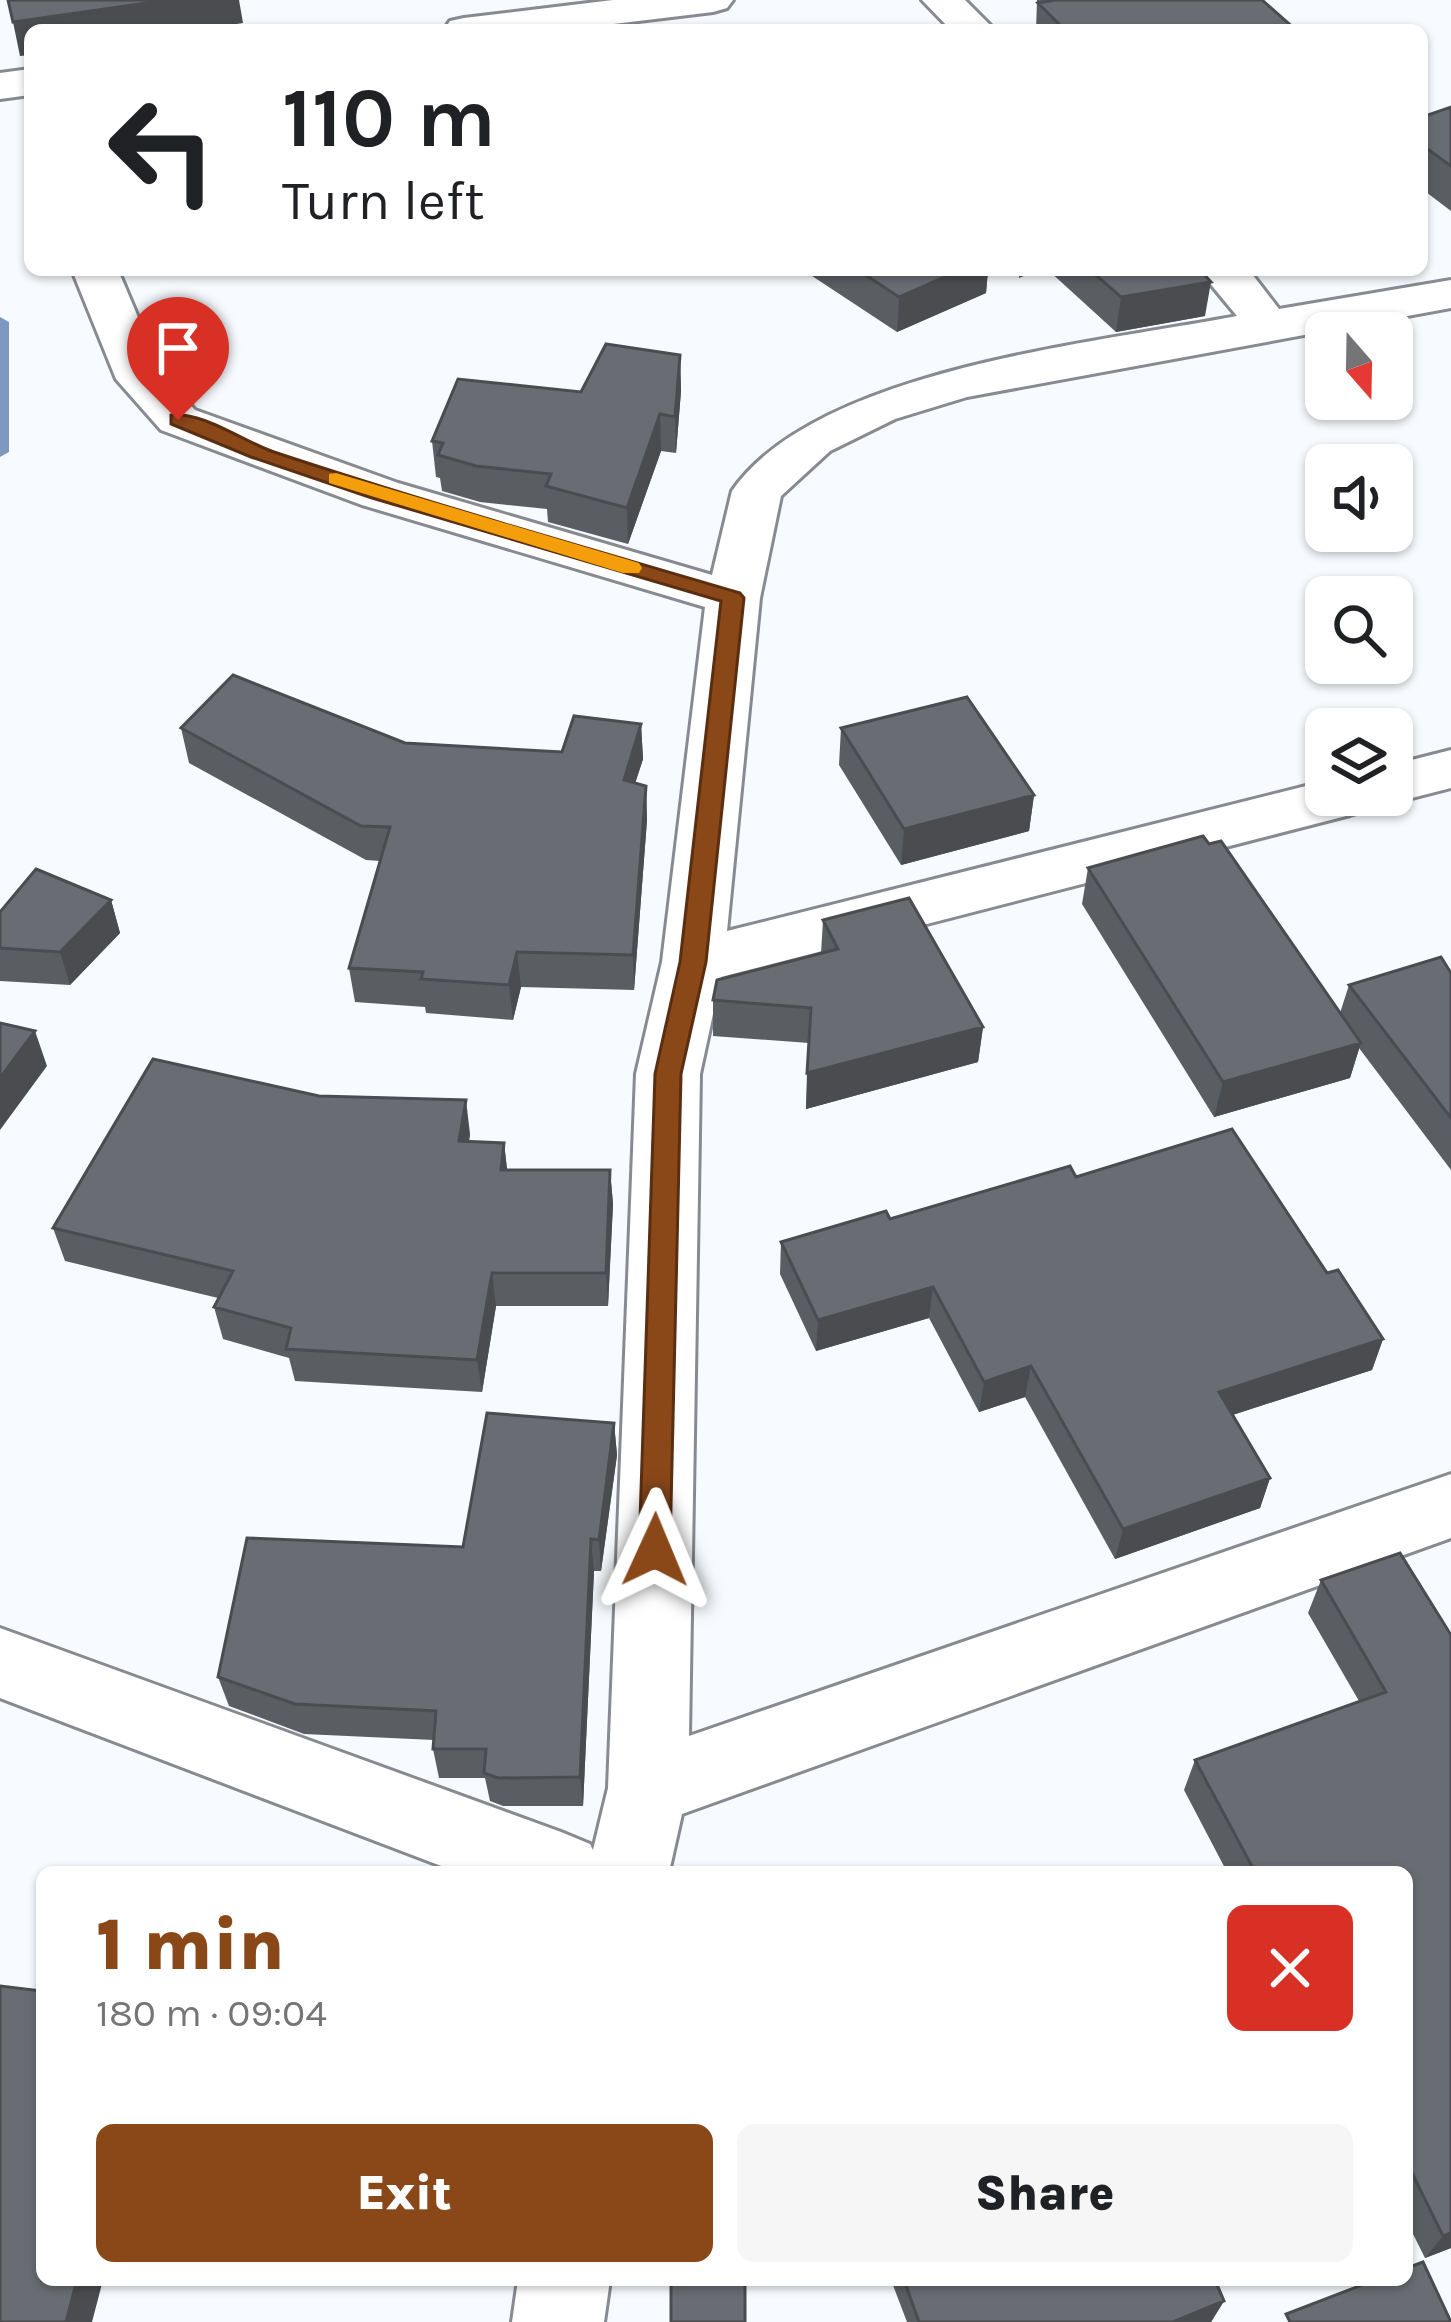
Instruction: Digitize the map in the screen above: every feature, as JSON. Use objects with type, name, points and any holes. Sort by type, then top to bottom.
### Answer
[{"type":"street","points":[[514,24],[713,0]]},
{"type":"street","points":[[942,0],[968,24]]},
{"type":"street","points":[[97,276],[140,379],[178,420],[380,494],[733,598]]},
{"type":"street","points":[[1228,276],[1266,325]]},
{"type":"street","points":[[629,1866],[648,1788],[668,1074],[693,962],[733,598],[757,491],[812,440],[878,409],[958,384],[1451,294]]},
{"type":"street","points":[[1413,779],[1451,770]]},
{"type":"street","points":[[693,962],[1305,806]]},
{"type":"street","points":[[648,1788],[1451,1506]]},
{"type":"street","points":[[0,1663],[546,1866]]},
{"type":"street","points":[[558,2322],[563,2286]]},
{"type":"building","points":[[8,0],[168,0],[13,22]]},
{"type":"building","points":[[1262,0],[1289,24],[1059,24],[1038,3]]},
{"type":"building","points":[[1451,107],[1451,166],[1428,149],[1428,115]]},
{"type":"building","points":[[867,276],[946,276],[899,297]]},
{"type":"building","points":[[1097,276],[1206,276],[1211,282],[1121,297]]},
{"type":"building","points":[[606,344],[680,355],[675,417],[660,414],[627,508],[546,486],[551,474],[476,466],[438,455],[443,443],[432,441],[458,379],[581,392]]},
{"type":"building","points":[[233,675],[405,743],[562,752],[574,716],[641,724],[624,780],[646,786],[633,955],[517,952],[509,985],[421,979],[423,972],[349,968],[390,827],[361,826],[181,728]]},
{"type":"building","points":[[967,697],[1034,795],[904,829],[841,728]]},
{"type":"building","points":[[1203,836],[1209,844],[1221,841],[1361,1043],[1223,1082],[1088,868]]},
{"type":"building","points":[[36,869],[111,900],[60,952],[0,948],[0,912]]},
{"type":"building","points":[[909,898],[983,1027],[807,1073],[811,1008],[713,1000],[717,980],[838,949],[823,920]]},
{"type":"building","points":[[1441,957],[1451,973],[1451,1118],[1349,985]]},
{"type":"building","points":[[0,1023],[35,1031],[0,1078]]},
{"type":"building","points":[[153,1059],[319,1096],[466,1100],[459,1141],[504,1143],[501,1170],[610,1170],[606,1273],[492,1273],[477,1360],[286,1349],[291,1328],[214,1307],[233,1271],[53,1228]]},
{"type":"building","points":[[1232,1129],[1327,1273],[1338,1270],[1383,1339],[1219,1392],[1270,1478],[1123,1529],[1031,1366],[984,1382],[933,1287],[818,1320],[781,1242],[886,1211],[890,1219],[1070,1166],[1076,1177]]},
{"type":"building","points":[[487,1413],[614,1423],[599,1540],[591,1539],[580,1777],[498,1778],[484,1773],[486,1749],[433,1749],[436,1711],[295,1704],[218,1677],[247,1538],[463,1547]]},
{"type":"building","points":[[1400,1553],[1451,1635],[1451,2233],[1443,2236],[1413,2175],[1413,1866],[1252,1866],[1195,1760],[1386,1692],[1321,1580]]},
{"type":"building","points":[[0,1986],[36,1990],[36,2286],[75,2286],[66,2322],[0,2322]]},
{"type":"building","points":[[1423,2262],[1451,2322],[1290,2322],[1286,2314],[1359,2286],[1413,2286],[1413,2266]]},
{"type":"building","points":[[671,2286],[745,2286],[745,2322],[671,2322]]},
{"type":"building","points":[[906,2286],[1218,2286],[1224,2301],[1173,2322],[919,2322]]},
{"type":"waterway","points":[[0,322],[0,452]]},
{"type":"slow traffic","points":[[336,479],[631,568]]},
{"type":"route","points":[[178,420],[380,494],[733,598],[693,962],[668,1074],[655,1550]]}]
